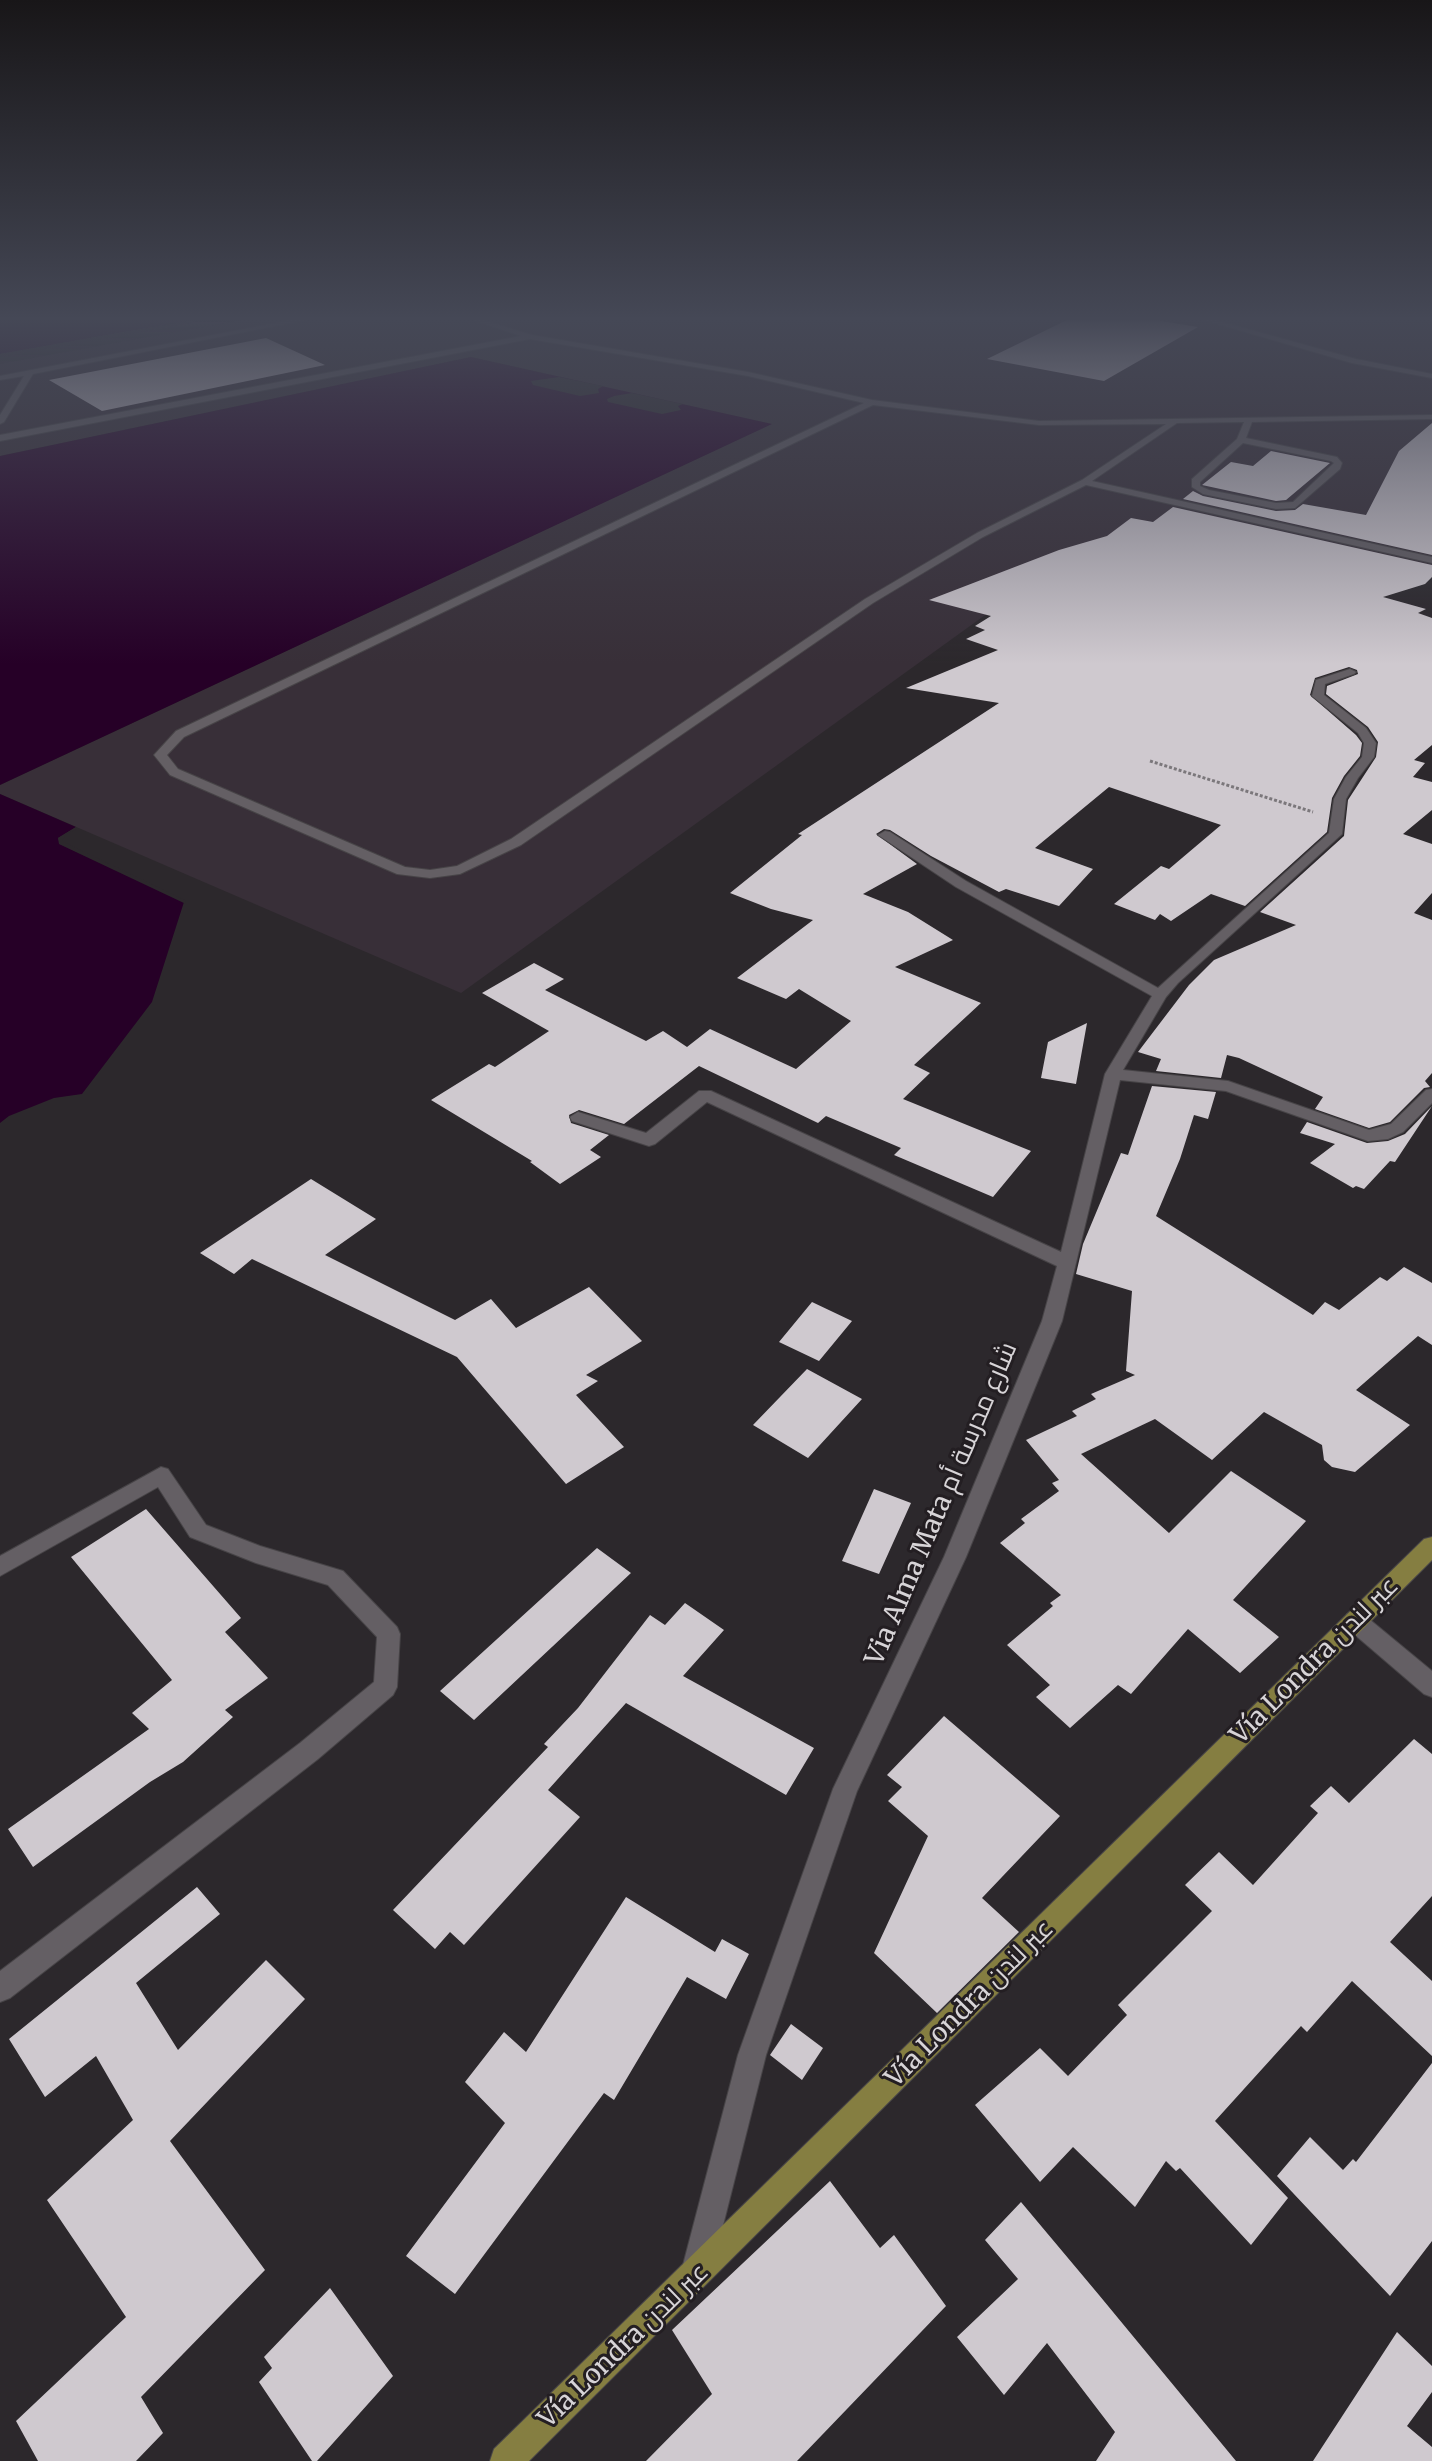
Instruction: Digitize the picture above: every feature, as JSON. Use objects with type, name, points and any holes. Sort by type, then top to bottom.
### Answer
[{"type":"main road","name":"Vía Londra عبر لندن","points":[[506,2461],[696,2276],[1432,1546]]},
{"type":"street","points":[[0,438],[17,435]]},
{"type":"street","points":[[804,435],[180,734],[160,754],[174,772],[402,871],[430,874],[460,870],[516,842],[869,601],[981,535],[1085,482],[1156,435]]},
{"type":"street","points":[[1241,440],[1334,459],[1338,463],[1337,467],[1295,505],[1276,506],[1196,488],[1195,482],[1241,440],[1243,435]]},
{"type":"street","points":[[1085,482],[1432,560]]},
{"type":"street","name":"Via Alma Mata شارع مدرسة أم","points":[[696,2276],[752,2055],[845,1789],[955,1557],[1052,1321],[1113,1074],[1160,995],[1173,980],[1335,834],[1340,799],[1352,777],[1368,757],[1370,742],[1362,731],[1318,696],[1320,682],[1350,672]]},
{"type":"street","points":[[885,835],[961,884],[1160,995]]},
{"type":"street","points":[[1113,1074],[1228,1086],[1368,1136],[1382,1135],[1397,1128],[1432,1094]]},
{"type":"street","points":[[578,1117],[648,1140],[705,1095],[1067,1263]]},
{"type":"street","points":[[0,1566],[161,1475],[198,1531],[256,1554],[334,1578],[389,1634],[385,1687],[309,1751],[0,1988]]},
{"type":"street","points":[[1355,1621],[1432,1686]]},
{"type":"path","points":[[1150,761],[1337,819]]},
{"type":"shaded area","points":[[0,435],[101,435],[0,456]]},
{"type":"shaded area","points":[[101,435],[749,435],[0,785],[0,456]]},
{"type":"shaded area","points":[[748,435],[1432,435],[1432,573],[1024,587],[461,993],[0,794],[0,785]]},
{"type":"shaded area","points":[[0,794],[76,827],[58,838],[60,844],[184,902],[152,1002],[82,1094],[54,1098],[9,1116],[0,1123]]},
{"type":"pier","points":[[76,827],[78,829],[66,834],[62,841],[185,900],[186,904],[59,844],[58,838]]},
{"type":"building","points":[[1418,435],[1432,435],[1432,555],[1183,499],[1193,491],[1203,496],[1276,511],[1295,510],[1303,504],[1366,515],[1399,451]]},
{"type":"building","points":[[1271,451],[1330,463],[1286,500],[1276,501],[1202,485],[1231,462],[1253,466]]},
{"type":"building","points":[[1173,507],[1432,565],[1432,577],[1425,584],[1383,597],[1426,609],[1418,613],[1432,618],[1432,745],[1414,760],[1425,763],[1413,777],[1432,782],[1432,810],[1403,834],[1432,844],[1432,893],[1414,913],[1432,920],[1432,1073],[1425,1081],[1430,1087],[1424,1088],[1390,1122],[1369,1128],[1315,1109],[1323,1097],[1239,1058],[1227,1055],[1221,1078],[1156,1071],[1161,1059],[1138,1052],[1189,985],[1214,960],[1296,925],[1260,912],[1344,836],[1348,800],[1376,757],[1378,742],[1368,727],[1326,694],[1327,686],[1358,674],[1357,670],[1349,667],[1315,678],[1310,695],[1356,735],[1362,743],[1360,756],[1344,776],[1332,798],[1327,832],[1245,906],[1211,894],[1171,921],[1160,914],[1155,920],[1114,904],[1161,866],[1169,869],[1221,825],[1109,787],[1035,848],[1093,869],[1059,906],[1006,889],[999,892],[931,856],[890,830],[884,829],[876,834],[917,864],[863,894],[908,912],[953,940],[895,967],[981,1003],[914,1065],[930,1073],[903,1099],[1031,1151],[993,1197],[894,1155],[901,1148],[826,1116],[818,1123],[699,1066],[624,1124],[579,1110],[569,1115],[571,1123],[609,1135],[590,1150],[601,1157],[560,1184],[530,1162],[532,1161],[431,1100],[489,1064],[495,1067],[549,1031],[482,993],[534,963],[564,979],[545,990],[646,1041],[663,1031],[687,1047],[710,1029],[796,1069],[851,1021],[799,989],[786,999],[737,978],[813,920],[771,909],[730,893],[802,835],[798,834],[999,703],[906,688],[998,650],[966,639],[985,630],[975,626],[991,616],[929,600],[1059,550],[1107,536],[1131,518],[1153,522]]},
{"type":"building","points":[[1087,1023],[1076,1084],[1041,1078],[1048,1042]]},
{"type":"building","points":[[1152,1086],[1216,1092],[1208,1119],[1194,1115],[1180,1159],[1156,1216],[1313,1315],[1325,1302],[1339,1310],[1380,1277],[1387,1281],[1404,1267],[1432,1283],[1432,1345],[1418,1336],[1356,1390],[1410,1425],[1355,1472],[1332,1467],[1324,1460],[1322,1445],[1264,1412],[1212,1460],[1155,1419],[1081,1454],[1169,1533],[1231,1471],[1306,1521],[1233,1600],[1279,1637],[1240,1673],[1188,1629],[1131,1694],[1118,1685],[1070,1728],[1036,1697],[1050,1685],[1007,1645],[1053,1606],[1050,1603],[1061,1595],[1000,1543],[1025,1523],[1021,1519],[1059,1491],[1052,1483],[1059,1480],[1026,1440],[1077,1416],[1072,1411],[1096,1399],[1091,1394],[1135,1375],[1126,1371],[1132,1291],[1076,1274],[1083,1244],[1121,1153],[1128,1155]]},
{"type":"building","points":[[1432,1106],[1395,1162],[1390,1161],[1364,1189],[1356,1186],[1353,1188],[1310,1163],[1335,1144],[1300,1133],[1307,1122],[1367,1143],[1388,1141],[1405,1134]]},
{"type":"building","points":[[311,1179],[376,1219],[325,1255],[455,1320],[491,1299],[516,1328],[589,1287],[642,1341],[586,1375],[598,1381],[576,1395],[624,1447],[566,1484],[457,1357],[252,1259],[234,1274],[200,1253]]},
{"type":"building","points":[[812,1302],[852,1321],[819,1361],[779,1342]]},
{"type":"building","points":[[807,1369],[862,1399],[808,1458],[753,1425]]},
{"type":"building","points":[[874,1489],[911,1503],[879,1574],[842,1561]]},
{"type":"building","points":[[146,1509],[241,1618],[225,1632],[268,1678],[225,1710],[233,1717],[183,1762],[150,1782],[33,1867],[8,1829],[149,1729],[132,1713],[172,1680],[71,1557]]},
{"type":"building","points":[[597,1548],[631,1573],[474,1720],[440,1691]]},
{"type":"building","points":[[685,1603],[724,1630],[683,1676],[814,1748],[786,1795],[626,1703],[548,1790],[580,1817],[464,1945],[450,1932],[435,1949],[393,1910],[548,1747],[544,1744],[578,1708],[650,1615],[665,1625]]},
{"type":"building","points":[[944,1716],[1060,1816],[982,1898],[1019,1932],[937,2013],[874,1953],[928,1836],[888,1801],[902,1787],[887,1775]]},
{"type":"building","points":[[1414,1739],[1432,1754],[1432,1896],[1390,1942],[1432,1981],[1432,2056],[1352,1981],[1307,2032],[1301,2026],[1215,2121],[1288,2198],[1251,2245],[1180,2168],[1176,2171],[1166,2161],[1135,2207],[1073,2147],[1040,2182],[975,2105],[1040,2048],[1068,2076],[1127,2015],[1118,2005],[1212,1911],[1185,1885],[1219,1852],[1253,1885],[1318,1813],[1310,1806],[1331,1786],[1349,1803]]},
{"type":"building","points":[[197,1887],[220,1914],[136,1983],[178,2050],[266,1960],[305,1999],[170,2141],[265,2270],[141,2397],[163,2433],[136,2461],[38,2461],[16,2421],[126,2317],[47,2200],[133,2120],[96,2056],[45,2097],[9,2039]]},
{"type":"building","points":[[626,1897],[715,1952],[722,1939],[749,1954],[726,1999],[687,1977],[614,2100],[604,2093],[455,2294],[406,2256],[505,2123],[465,2082],[504,2032],[526,2052]]},
{"type":"building","points":[[791,2024],[823,2048],[802,2080],[770,2055]]},
{"type":"building","points":[[1432,2063],[1432,2241],[1390,2296],[1277,2176],[1310,2137],[1343,2170],[1353,2159],[1356,2162]]},
{"type":"building","points":[[830,2181],[880,2248],[894,2235],[946,2306],[797,2461],[646,2461],[712,2394],[672,2330]]},
{"type":"building","points":[[1021,2202],[1236,2461],[1096,2461],[1115,2432],[1047,2343],[1004,2395],[957,2337],[1018,2279],[985,2240]]},
{"type":"building","points":[[330,2288],[393,2376],[317,2461],[312,2461],[259,2382],[272,2368],[264,2357]]},
{"type":"building","points":[[1397,2332],[1432,2366],[1432,2392],[1407,2426],[1432,2447],[1432,2461],[1313,2461]]}]
